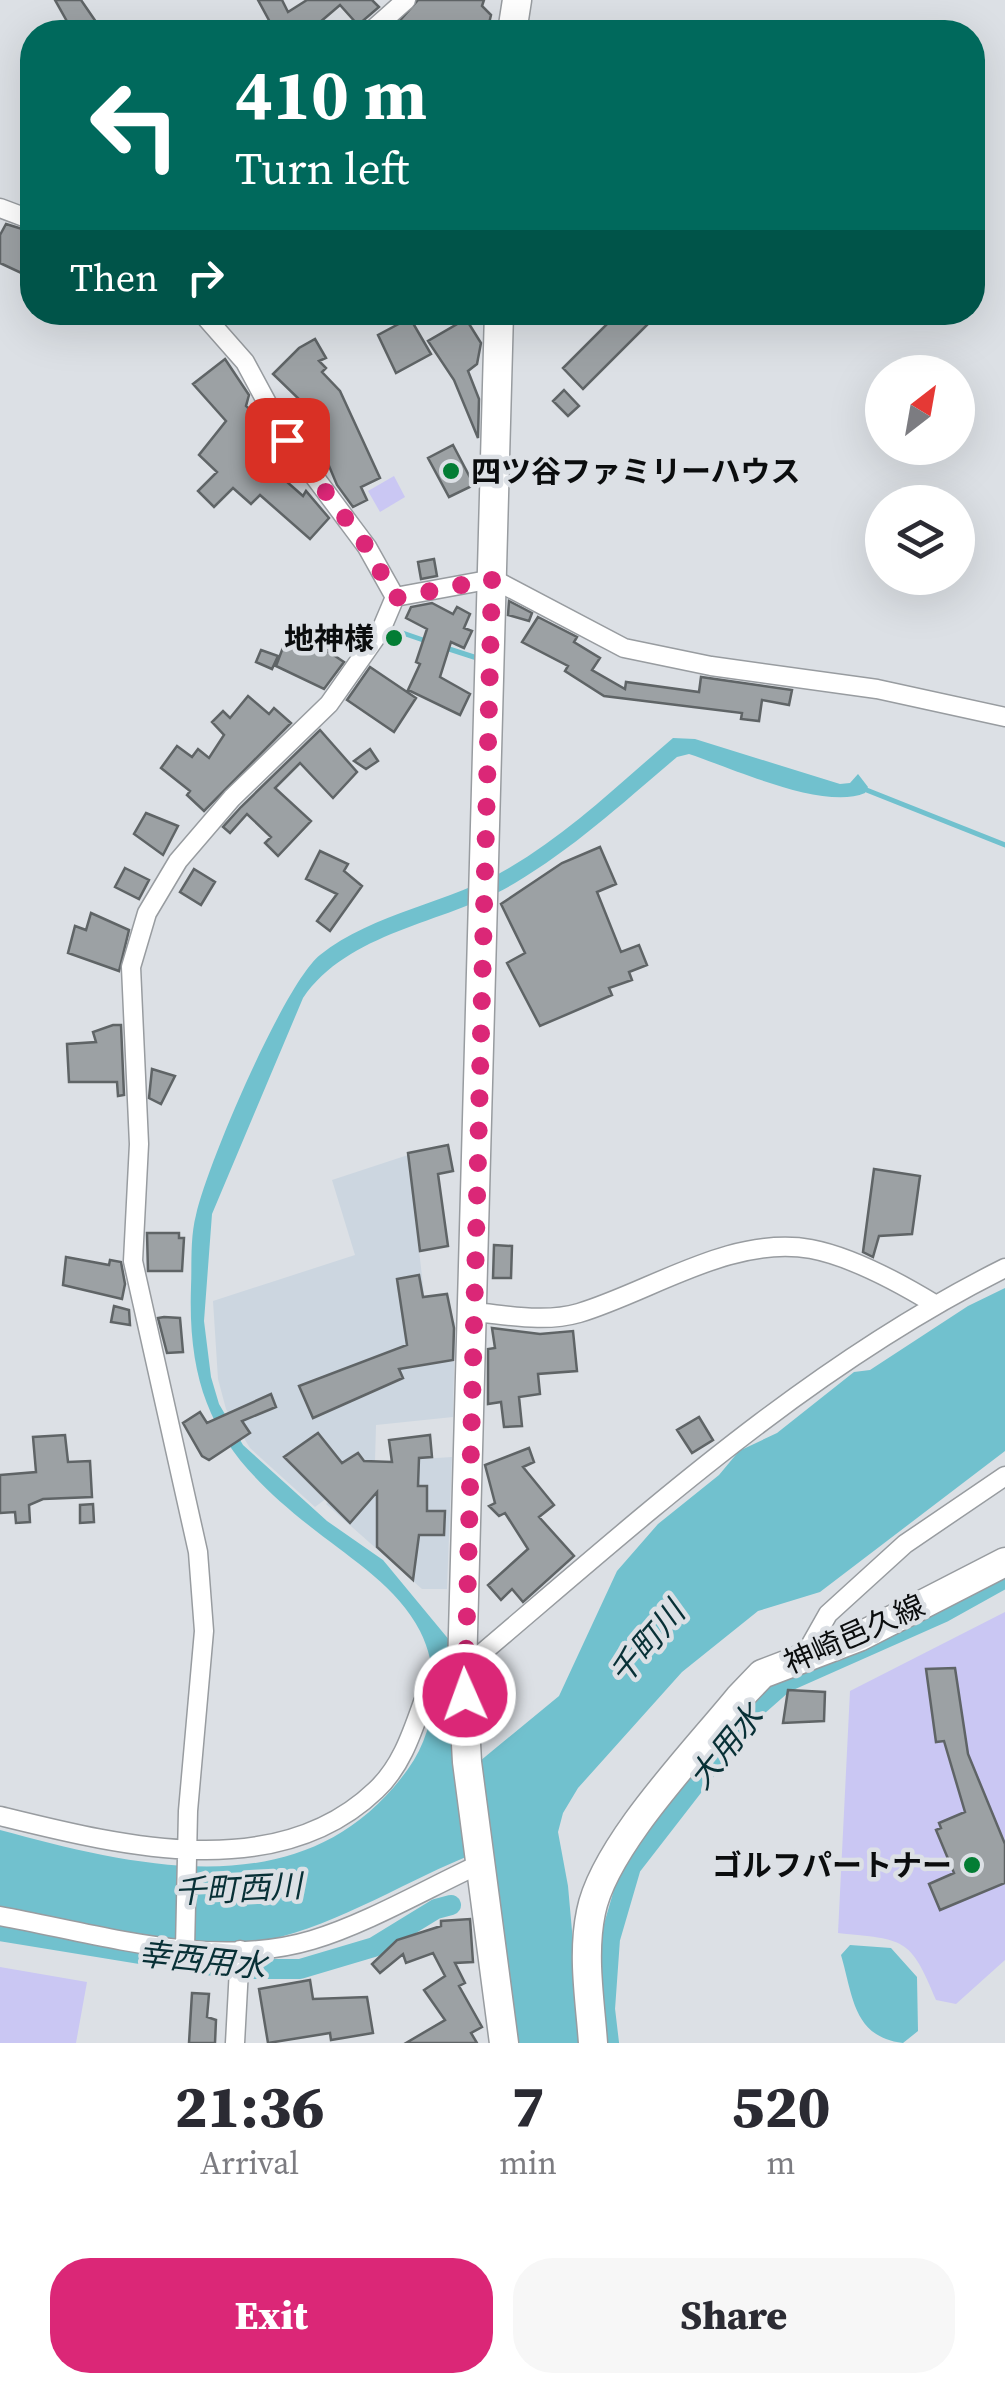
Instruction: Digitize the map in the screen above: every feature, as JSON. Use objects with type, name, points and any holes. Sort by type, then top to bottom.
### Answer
[{"type":"street","points":[[384,20],[406,0]]},
{"type":"street","points":[[212,325],[245,362],[287,440],[367,547],[395,598]]},
{"type":"street","points":[[499,325],[461,1687],[467,1762],[504,2043]]},
{"type":"street","points":[[395,598],[492,579],[566,613],[624,648],[711,666],[877,689],[1005,717]]},
{"type":"street","points":[[186,1947],[186,1851],[204,1631],[198,1552],[133,1261],[139,1144],[131,967],[147,912],[178,861],[232,798],[329,704],[381,630],[395,598]]},
{"type":"street","points":[[473,1312],[546,1318],[576,1314],[714,1261],[777,1248],[812,1249],[903,1285],[936,1305]]},
{"type":"street","points":[[0,1816],[98,1840],[186,1851],[254,1848],[289,1840],[349,1811],[377,1790],[396,1764],[423,1702],[461,1687],[749,1431],[831,1370],[1005,1268]]},
{"type":"street","points":[[802,1660],[828,1614],[905,1544],[1005,1476]]},
{"type":"street","name":"神崎邑久線","points":[[593,2043],[586,1948],[592,1908],[612,1861],[738,1698],[762,1674],[859,1637],[1005,1562]]},
{"type":"street","points":[[0,1916],[186,1947],[239,1963],[315,1940],[479,1858]]},
{"type":"street","points":[[235,2043],[239,1963]]},
{"type":"shaded area","points":[[394,476],[405,497],[380,512],[368,491]]},
{"type":"shaded area","points":[[408,1155],[428,1328],[455,1322],[453,1417],[376,1425],[375,1462],[452,1457],[447,1589],[422,1589],[326,1504],[367,1468],[315,1507],[250,1448],[226,1409],[218,1379],[213,1301],[355,1255],[332,1180]]},
{"type":"shaded area","name":"ゴルフパートナー","points":[[1005,1612],[1005,1960],[956,2004],[936,2000],[919,1964],[902,1945],[878,1937],[838,1933],[850,1691]]},
{"type":"shaded area","points":[[0,1967],[87,1982],[76,2043],[0,2043]]},
{"type":"water","points":[[673,738],[695,739],[840,784],[850,783],[858,774],[868,787],[865,793],[847,797],[826,796],[778,786],[689,754],[677,757],[578,839],[515,883],[373,942],[323,975],[303,998],[212,1214],[204,1321],[211,1377],[219,1404],[243,1445],[327,1521],[383,1560],[450,1641],[454,1773],[480,1761],[559,1696],[617,1571],[658,1524],[719,1475],[739,1451],[777,1433],[854,1372],[870,1370],[968,1306],[1005,1288],[1005,1451],[820,1592],[758,1611],[682,1672],[578,1788],[563,1813],[558,1832],[568,1886],[582,2043],[518,2043],[492,1847],[335,1918],[280,1937],[249,1942],[214,1944],[141,1937],[0,1909],[0,1830],[109,1856],[165,1864],[219,1866],[272,1860],[322,1843],[368,1813],[417,1754],[433,1702],[431,1665],[420,1631],[387,1588],[258,1480],[218,1427],[205,1398],[192,1329],[196,1215],[215,1157],[268,1037],[305,972],[320,955],[364,928],[509,868],[573,823]]},
{"type":"water","points":[[850,1945],[891,1948],[917,1977],[918,2031],[903,2043],[874,2032],[858,2012],[841,1955]]},
{"type":"building","points":[[55,0],[81,0],[95,20],[66,20]]},
{"type":"building","points":[[258,0],[282,0],[288,12],[307,0],[372,0],[379,7],[364,20],[354,20],[340,5],[322,20],[269,20]]},
{"type":"building","points":[[418,0],[484,0],[482,6],[491,15],[490,20],[400,20]]},
{"type":"building","points":[[6,224],[20,228],[20,272],[0,263],[0,235]]},
{"type":"building","points":[[397,325],[414,325],[431,354],[396,373],[378,335]]},
{"type":"building","points":[[456,325],[470,325],[481,343],[477,364],[468,371],[479,399],[478,438],[454,380],[428,341]]},
{"type":"building","points":[[606,325],[647,325],[583,389],[563,368]]},
{"type":"building","points":[[315,339],[326,358],[319,361],[326,368],[322,372],[340,391],[380,478],[361,487],[367,500],[353,507],[337,485],[316,435],[304,441],[286,411],[301,401],[273,374],[299,348]]},
{"type":"building","points":[[225,359],[249,395],[246,406],[265,425],[282,454],[270,467],[303,496],[306,491],[329,518],[310,539],[260,495],[251,504],[233,488],[214,507],[198,491],[217,472],[199,455],[226,421],[193,384]]},
{"type":"building","points":[[564,390],[579,406],[568,416],[553,401]]},
{"type":"building","name":"四ツ谷ファミリーハウス","points":[[453,445],[474,485],[449,497],[428,458]]},
{"type":"building","points":[[434,559],[437,576],[421,579],[418,562]]},
{"type":"building","points":[[509,601],[532,613],[529,621],[508,615]]},
{"type":"building","points":[[432,603],[453,614],[457,607],[470,614],[464,628],[472,631],[464,648],[451,642],[440,677],[470,694],[460,715],[408,690],[420,664],[416,662],[427,629],[406,618],[411,607]]},
{"type":"building","points":[[538,617],[577,637],[574,642],[600,658],[592,670],[625,689],[626,682],[699,692],[701,677],[792,690],[789,705],[762,700],[759,721],[741,719],[742,713],[604,696],[565,671],[568,666],[522,642]]},
{"type":"building","points":[[304,636],[331,647],[329,652],[344,662],[324,689],[276,666],[285,642],[299,647]]},
{"type":"building","points":[[261,650],[278,656],[272,669],[256,662]]},
{"type":"building","points":[[370,667],[416,698],[394,732],[347,700]]},
{"type":"building","points":[[248,696],[269,714],[274,708],[291,723],[204,811],[187,795],[190,791],[161,768],[177,746],[192,757],[198,749],[209,758],[224,735],[212,722],[223,711],[230,718]]},
{"type":"building","points":[[320,730],[357,772],[333,798],[300,763],[275,788],[311,821],[278,856],[265,843],[271,837],[247,814],[230,833],[223,827],[241,807]]},
{"type":"building","points":[[370,749],[378,761],[366,769],[354,761]]},
{"type":"building","points":[[146,813],[178,826],[163,855],[134,834]]},
{"type":"building","points":[[600,847],[616,884],[597,892],[621,952],[639,945],[647,965],[629,972],[632,980],[609,988],[612,995],[540,1026],[507,963],[525,953],[501,904],[562,863]]},
{"type":"building","points":[[320,851],[348,864],[344,871],[362,886],[330,931],[317,921],[337,894],[306,879]]},
{"type":"building","points":[[125,868],[149,880],[139,899],[115,887]]},
{"type":"building","points":[[194,869],[215,882],[201,905],[180,892]]},
{"type":"building","points":[[91,913],[129,930],[119,971],[68,953],[75,926],[86,930]]},
{"type":"building","points":[[121,1025],[124,1095],[118,1096],[117,1082],[69,1082],[67,1044],[96,1042],[93,1032]]},
{"type":"building","points":[[152,1069],[175,1076],[161,1104],[149,1098]]},
{"type":"building","points":[[448,1145],[453,1171],[438,1174],[448,1246],[420,1251],[408,1153]]},
{"type":"building","points":[[874,1169],[920,1176],[912,1234],[879,1236],[873,1257],[863,1252]]},
{"type":"building","points":[[147,1233],[179,1233],[179,1238],[184,1238],[182,1271],[148,1271]]},
{"type":"building","points":[[494,1245],[512,1246],[511,1278],[493,1278]]},
{"type":"building","points":[[66,1257],[109,1265],[110,1260],[121,1262],[125,1284],[122,1299],[63,1285]]},
{"type":"building","points":[[419,1275],[423,1297],[447,1294],[454,1328],[453,1360],[399,1369],[403,1378],[313,1418],[299,1386],[407,1345],[397,1279]]},
{"type":"building","points":[[114,1306],[129,1310],[130,1325],[111,1322]]},
{"type":"building","points":[[158,1318],[180,1318],[183,1352],[167,1353]]},
{"type":"building","points":[[492,1328],[540,1334],[573,1331],[577,1371],[538,1374],[540,1394],[519,1397],[522,1426],[504,1427],[501,1402],[488,1404],[488,1349],[495,1348]]},
{"type":"building","points":[[271,1394],[276,1407],[242,1421],[250,1433],[209,1460],[202,1456],[183,1423],[200,1412],[207,1423]]},
{"type":"building","points":[[699,1417],[713,1440],[692,1453],[677,1430]]},
{"type":"building","points":[[318,1433],[342,1463],[358,1453],[364,1461],[392,1462],[389,1440],[430,1435],[432,1457],[419,1458],[418,1486],[427,1486],[427,1511],[445,1511],[444,1535],[419,1535],[413,1580],[377,1547],[377,1492],[350,1523],[284,1457]]},
{"type":"building","points":[[65,1435],[68,1462],[90,1461],[92,1497],[43,1499],[29,1505],[30,1522],[16,1523],[15,1512],[0,1513],[0,1475],[36,1472],[33,1437]]},
{"type":"building","points":[[529,1448],[534,1462],[523,1467],[554,1505],[539,1517],[574,1556],[523,1602],[512,1589],[501,1600],[488,1585],[528,1549],[505,1513],[499,1516],[489,1506],[495,1503],[485,1465]]},
{"type":"building","points":[[93,1504],[94,1522],[80,1523],[80,1505]]},
{"type":"building","points":[[955,1668],[968,1754],[1005,1844],[1005,1883],[940,1910],[929,1884],[954,1873],[936,1830],[941,1828],[939,1823],[965,1812],[944,1741],[936,1742],[926,1669]]},
{"type":"building","points":[[788,1690],[825,1692],[824,1721],[783,1723]]},
{"type":"building","points":[[470,1919],[473,1962],[455,1963],[465,1983],[459,1986],[482,2027],[471,2033],[477,2043],[406,2043],[445,2020],[424,1990],[445,1976],[433,1953],[406,1963],[403,1954],[380,1973],[372,1964],[397,1940],[441,1926],[441,1921]]},
{"type":"building","points":[[310,1980],[313,1999],[367,1997],[373,2033],[331,2040],[330,2033],[268,2043],[259,1989]]},
{"type":"building","points":[[192,1993],[209,1994],[207,2017],[216,2020],[215,2043],[189,2043]]},
{"type":"waterway","points":[[394,630],[426,641]]},
{"type":"waterway","points":[[446,648],[477,658]]},
{"type":"waterway","points":[[864,789],[1005,845]]},
{"type":"waterway","name":"大用水","points":[[609,2043],[605,2009],[610,1939],[631,1867],[751,1712],[784,1683],[944,1612],[1005,1578]]},
{"type":"waterway","name":"幸西用水","points":[[0,1931],[231,1969],[300,1969],[374,1947],[436,1909],[451,1905]]},
{"type":"place","name":"四ツ谷ファミリーハウス","points":[[451,471]]},
{"type":"place","name":"地神様","points":[[394,638]]},
{"type":"place","name":"ゴルフパートナー","points":[[972,1865]]},
{"type":"route","points":[[287,440],[367,547],[395,598],[492,579],[462,1670],[465,1695]]},
{"type":"water label","name":"千町川","points":[[647,1643]]},
{"type":"water label","name":"千町西川","points":[[238,1889]]}]
